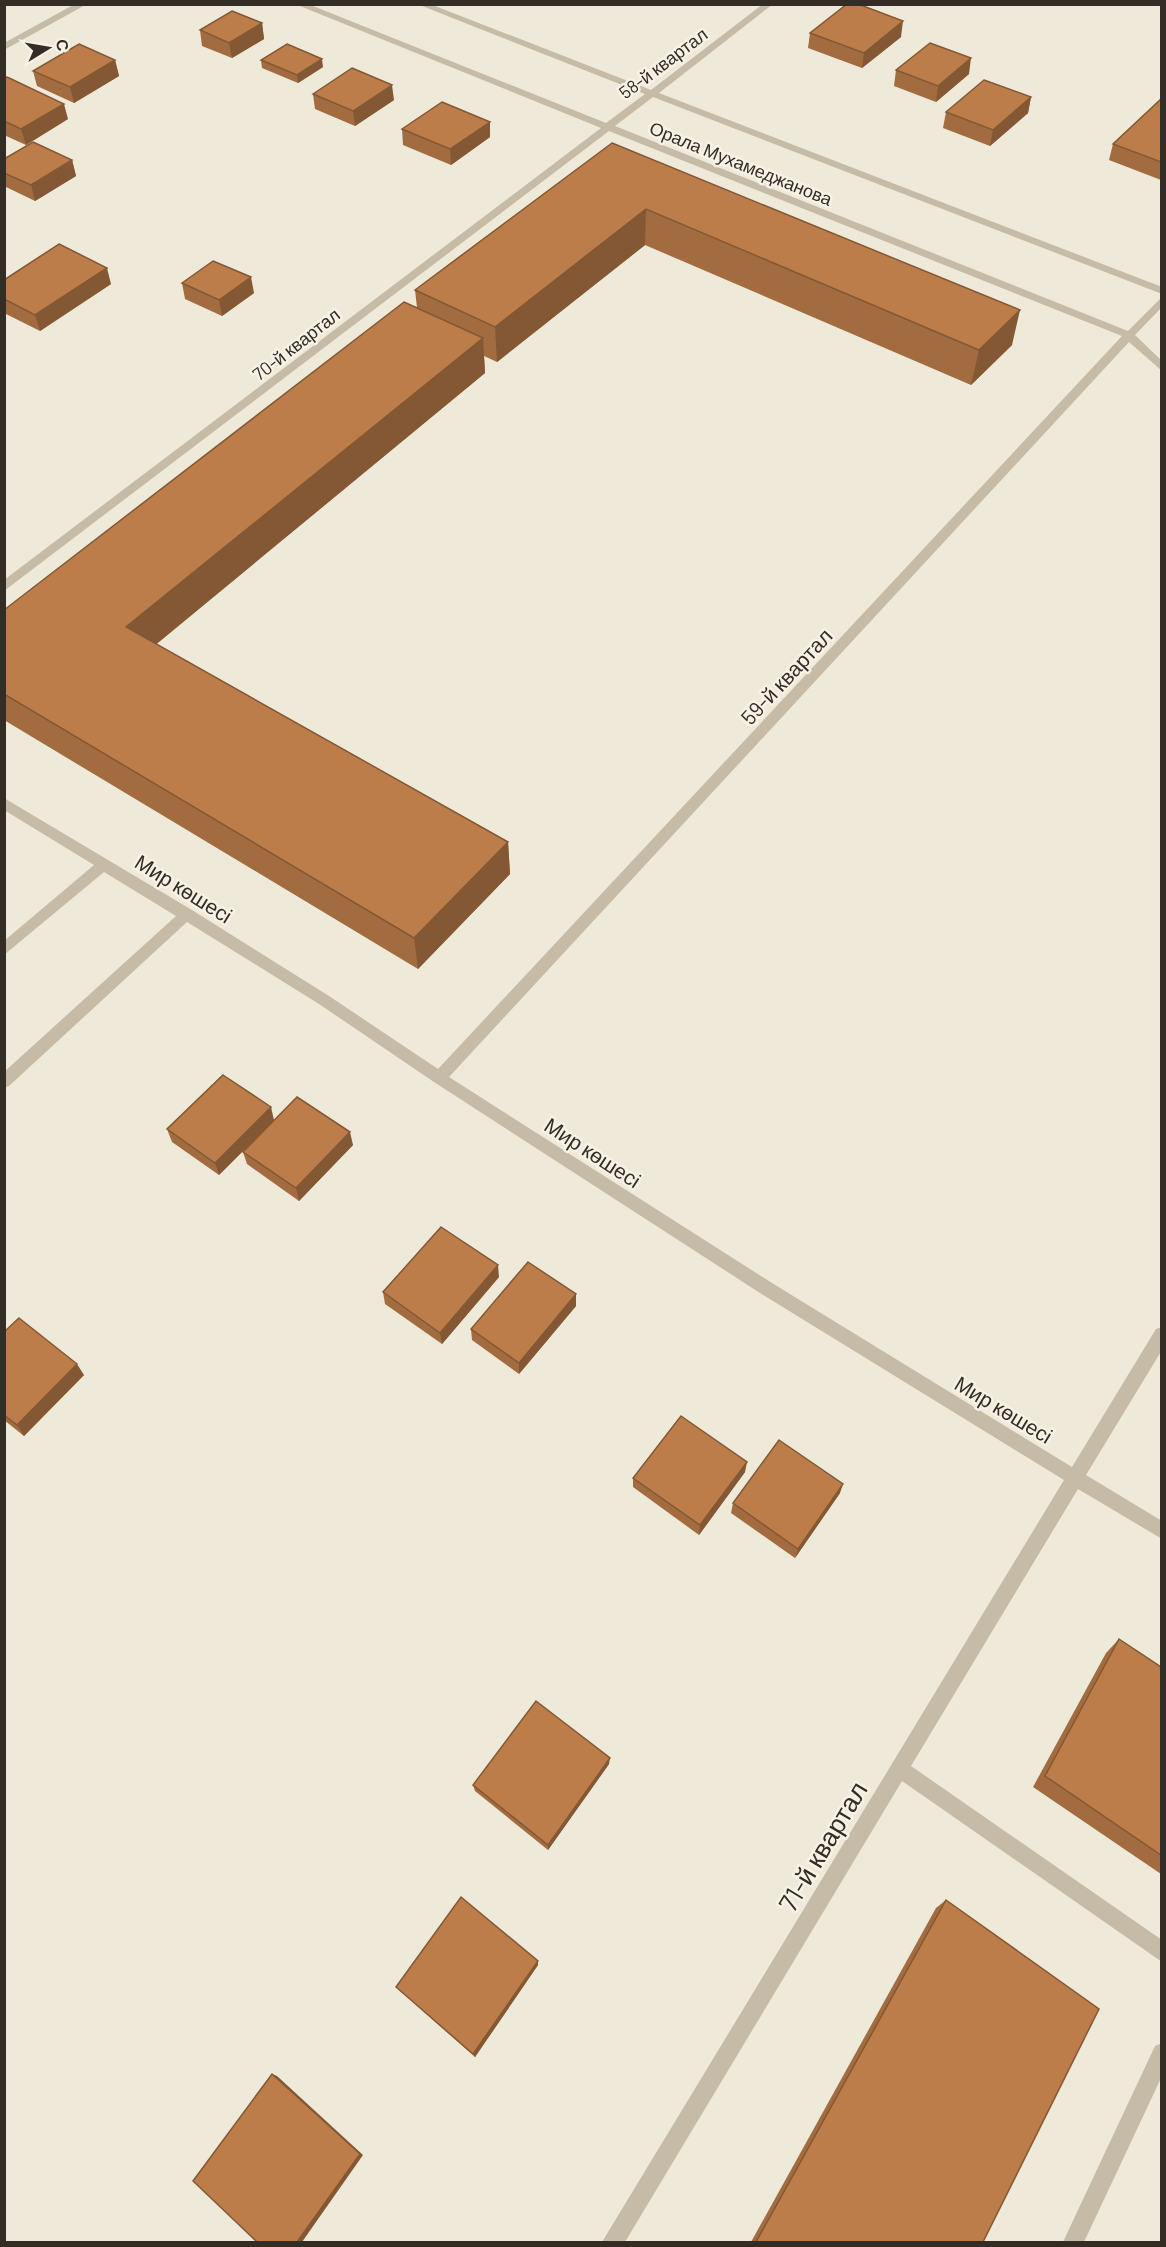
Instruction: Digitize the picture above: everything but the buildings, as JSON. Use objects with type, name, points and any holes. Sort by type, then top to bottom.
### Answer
[{"type":"street","points":[[4,46],[82,4]]},
{"type":"street","name":"Орала Мухамеджанова","points":[[298,4],[1129,336],[1161,368]]},
{"type":"street","name":"Орала Мухамеджанова","points":[[421,4],[1161,291]]},
{"type":"street","name":"58-й квартал","points":[[606,127],[769,4]]},
{"type":"street","name":"70-й квартал","points":[[4,587],[606,127]]},
{"type":"street","name":"59-й квартал","points":[[438,1078],[1161,300]]},
{"type":"street","name":"Мир көшесі","points":[[4,803],[324,1000],[438,1078],[766,1288],[1161,1531]]},
{"type":"street","points":[[4,950],[104,864]]},
{"type":"street","points":[[4,1082],[187,914]]},
{"type":"street","name":"71-й квартал","points":[[613,2242],[1077,1478],[1161,1334]]},
{"type":"street","points":[[900,1769],[1161,1952]]},
{"type":"street","points":[[1073,2242],[1161,2053]]}]
